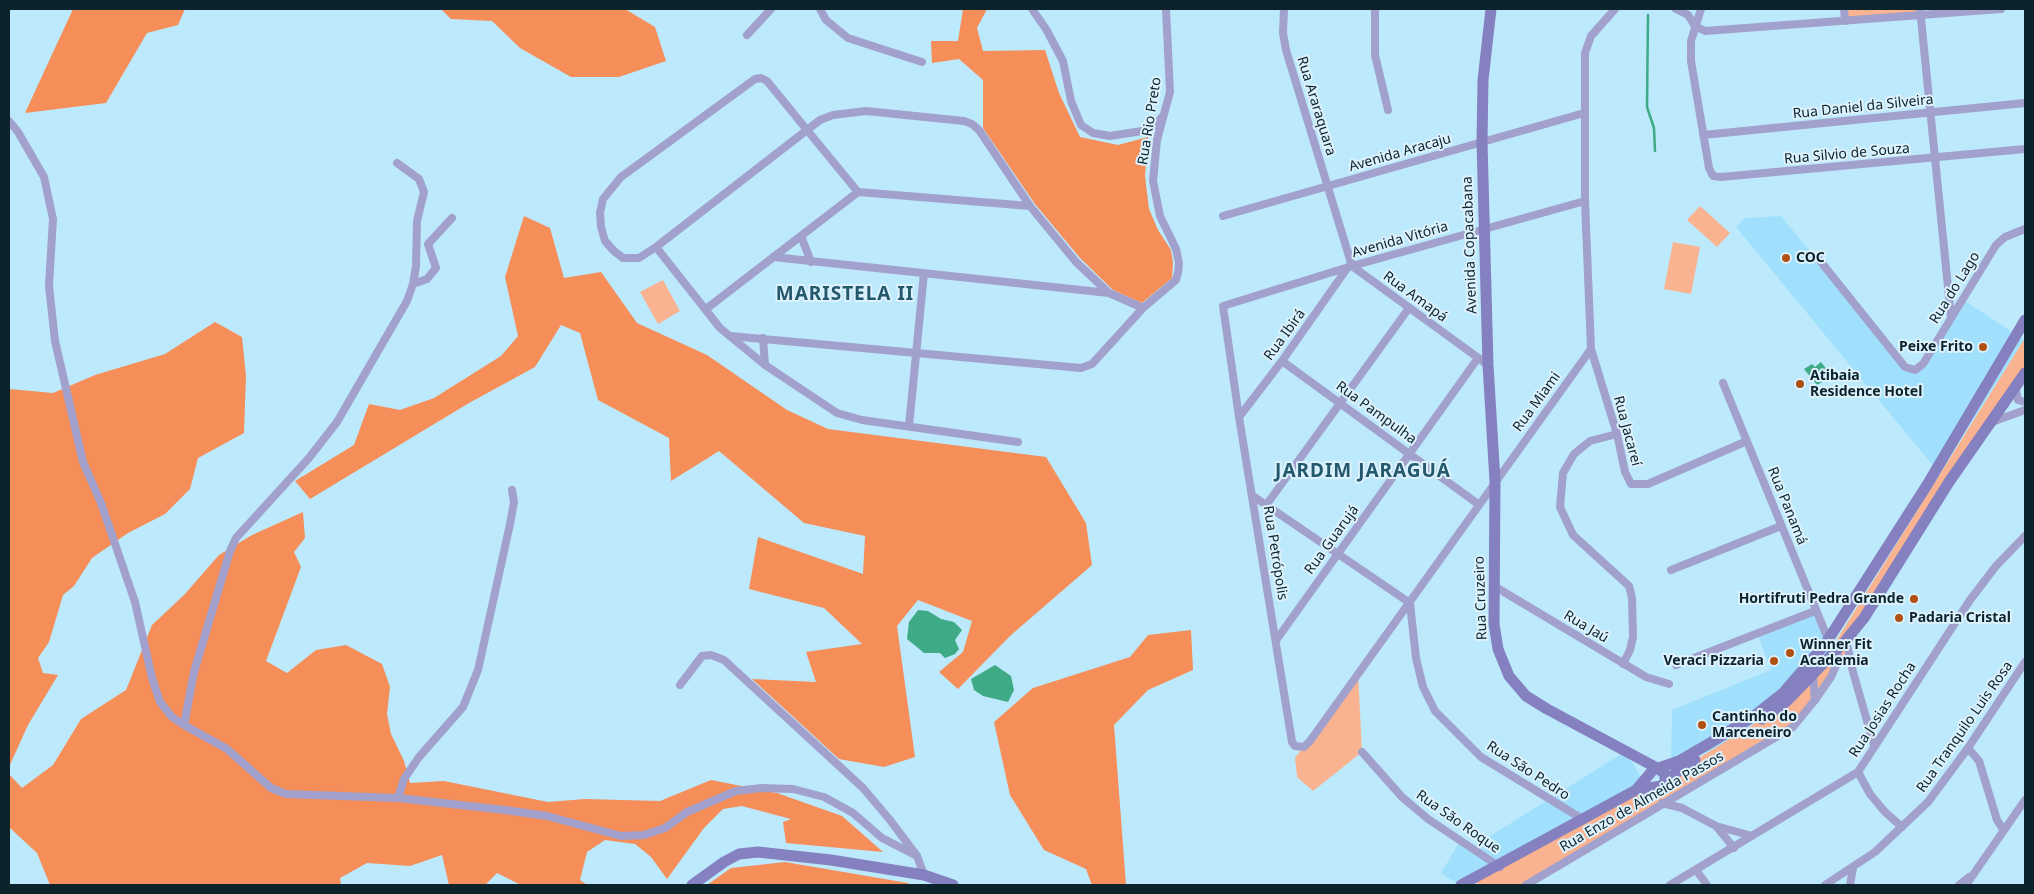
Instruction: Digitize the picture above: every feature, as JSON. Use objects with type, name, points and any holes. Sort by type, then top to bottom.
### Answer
[{"type":"main road","name":"Avenida Copacabana","points":[[1491,9],[1483,80],[1482,142],[1488,365],[1495,482]]},
{"type":"main road","points":[[1636,790],[1650,772],[1679,761],[1754,716],[1783,693],[1804,671],[1828,639],[1927,485],[2025,320]]},
{"type":"main road","points":[[2012,342],[2025,342]]},
{"type":"main road","points":[[1462,885],[1475,883],[1500,866],[1636,790],[1660,784],[1683,767],[1787,702],[1838,651],[1846,640],[1889,577],[1948,482],[2025,373]]},
{"type":"main road","name":"Rua Cruzeiro","points":[[1495,482],[1494,624],[1498,649],[1510,676],[1526,696],[1547,710],[1659,769]]},
{"type":"main road","points":[[1880,558],[1880,573],[1889,577]]},
{"type":"main road","points":[[1845,612],[1846,640]]},
{"type":"main road","points":[[1640,758],[1650,785],[1660,784]]},
{"type":"main road","points":[[1659,769],[1665,774],[1660,784]]},
{"type":"main road","points":[[692,885],[724,862],[739,854],[758,852],[831,860],[924,875],[953,885]]},
{"type":"street","points":[[747,35],[771,9]]},
{"type":"street","points":[[820,9],[826,20],[848,38],[922,62]]},
{"type":"street","points":[[1032,9],[1046,29],[1063,61],[1071,101],[1082,125],[1093,133],[1110,136],[1142,131],[1155,125],[1164,114]]},
{"type":"street","name":"Rua Rio Preto","points":[[1143,308],[1176,280],[1179,263],[1176,249],[1158,208],[1153,181],[1157,140],[1170,92],[1166,9]]},
{"type":"street","name":"Rua Araraquara","points":[[1284,9],[1283,33],[1286,50],[1350,266]]},
{"type":"street","points":[[1375,9],[1375,55],[1388,110]]},
{"type":"street","points":[[1591,349],[1584,201],[1585,53],[1591,36],[1615,9]]},
{"type":"street","points":[[1676,9],[1688,15],[1695,26],[1706,31],[1845,21],[1921,12],[2002,9]]},
{"type":"street","name":"Rua Silvio de Souza","points":[[1701,9],[1691,40],[1691,61],[1702,135],[1709,168],[1713,176],[1721,178],[2025,149]]},
{"type":"street","points":[[1844,9],[1845,21]]},
{"type":"street","points":[[1921,12],[1951,317]]},
{"type":"street","points":[[858,192],[807,130],[768,81],[755,79],[620,177],[603,199],[600,213],[601,227],[605,241],[614,251],[623,258],[639,258],[656,247],[807,130],[820,120],[848,112],[954,120],[972,124],[1030,206],[1076,262],[1109,293]]},
{"type":"street","name":"Rua Daniel da Silveira","points":[[1702,135],[2025,103]]},
{"type":"street","name":"Avenida Aracaju","points":[[1223,216],[1584,113]]},
{"type":"street","points":[[9,121],[18,132],[44,177],[53,219],[49,286],[55,341],[83,462],[101,504],[135,602],[152,678],[160,702],[172,717],[227,749],[271,788],[286,794],[398,798],[547,816],[621,836],[644,835],[665,828],[687,812],[736,791],[761,788],[793,789],[824,797],[853,813],[882,838],[917,856]]},
{"type":"street","points":[[184,725],[194,672],[230,551],[236,538],[303,466],[337,422],[407,301],[413,284],[416,266],[417,221],[424,192],[419,179],[397,162]]},
{"type":"street","points":[[706,310],[858,192],[1030,206]]},
{"type":"street","name":"Avenida Vitória","points":[[1223,306],[1350,266],[1584,201]]},
{"type":"street","points":[[413,284],[427,278],[436,268],[428,244],[452,218]]},
{"type":"street","name":"Rua do Lago","points":[[1817,257],[1905,367],[1915,370],[1923,364],[1996,245],[2005,237],[2025,229]]},
{"type":"street","points":[[801,236],[812,262]]},
{"type":"street","points":[[656,247],[720,328],[765,365],[837,414],[862,420],[1018,442]]},
{"type":"street","points":[[730,336],[1081,368],[1092,364],[1099,358],[1143,308],[1109,293],[773,257]]},
{"type":"street","name":"Rua Amapá","points":[[1350,266],[1488,365]]},
{"type":"street","name":"Rua Ibirá","points":[[1239,417],[1350,266]]},
{"type":"street","points":[[909,426],[924,273]]},
{"type":"street","name":"Rua Petrópolis","points":[[1223,306],[1239,417],[1277,639],[1292,742],[1295,746]]},
{"type":"street","points":[[1267,504],[1409,308]]},
{"type":"street","points":[[764,338],[765,365]]},
{"type":"street","name":"Rua Jacareí","points":[[1591,349],[1617,434],[1627,478],[1631,484],[1639,486],[1747,441]]},
{"type":"street","name":"Rua Miami","points":[[1295,746],[1304,747],[1310,741],[1410,603],[1478,504],[1591,349]]},
{"type":"street","name":"Rua Guarujá","points":[[1277,639],[1478,358]]},
{"type":"street","name":"Rua Pampulha","points":[[1282,361],[1478,504]]},
{"type":"street","name":"Rua Panamá","points":[[1723,383],[1828,639]]},
{"type":"street","points":[[2015,387],[2018,400],[2025,402]]},
{"type":"street","points":[[1990,423],[2025,410]]},
{"type":"street","points":[[1617,434],[1590,441],[1574,454],[1563,473],[1560,507],[1573,535],[1629,586],[1632,598],[1633,636],[1630,650],[1623,664]]},
{"type":"street","points":[[398,798],[404,779],[419,757],[464,707],[478,670],[510,524],[514,502],[512,490]]},
{"type":"street","points":[[1253,496],[1410,603]]},
{"type":"street","points":[[1671,570],[1781,526]]},
{"type":"street","name":"Rua Josias Rocha","points":[[1670,885],[1858,772],[1970,600],[1996,566],[2025,536]]},
{"type":"street","name":"Rua Jaú","points":[[1494,586],[1646,677],[1669,684]]},
{"type":"street","name":"Rua São Pedro","points":[[1410,603],[1416,658],[1423,687],[1435,711],[1481,757],[1584,820]]},
{"type":"street","points":[[1676,665],[1815,611]]},
{"type":"street","points":[[1846,640],[1852,672],[1874,745]]},
{"type":"street","name":"Rua Enzo de Almeida Passos","points":[[1526,885],[1662,803],[1772,741],[1792,727],[1815,700],[1836,667],[1838,651]]},
{"type":"street","points":[[680,684],[702,656],[712,655],[724,660],[863,788],[917,856],[924,875]]},
{"type":"street","name":"Rua Tranquilo Luis Rosa","points":[[1826,885],[1875,852],[1928,802],[1968,748],[2025,662]]},
{"type":"street","points":[[1836,667],[1852,672]]},
{"type":"street","points":[[1813,677],[1815,700]]},
{"type":"street","points":[[1968,748],[1979,761],[1997,820],[2003,829]]},
{"type":"street","name":"Rua São Roque","points":[[1362,752],[1402,796],[1428,819],[1500,866]]},
{"type":"street","points":[[1858,772],[1870,794],[1902,827]]},
{"type":"street","points":[[1681,792],[1679,800],[1682,808]]},
{"type":"street","points":[[1966,885],[2003,829],[2025,800]]},
{"type":"street","points":[[1662,803],[1682,808],[1716,826],[1752,836]]},
{"type":"street","points":[[1716,826],[1734,848]]},
{"type":"street","points":[[1850,885],[1853,868]]},
{"type":"street","points":[[1696,870],[1707,885]]},
{"type":"street","points":[[1959,885],[1971,876]]},
{"type":"shaded area","points":[[73,9],[185,9],[178,25],[147,33],[106,103],[25,113]]},
{"type":"shaded area","points":[[441,9],[625,9],[655,27],[666,61],[619,77],[571,77],[520,48],[492,21],[451,19]]},
{"type":"shaded area","points":[[963,9],[987,9],[977,28],[983,51],[1045,50],[1059,93],[1080,137],[1118,145],[1148,137],[1145,176],[1149,209],[1158,230],[1171,250],[1173,263],[1172,278],[1142,303],[1113,290],[1080,258],[1035,204],[983,128],[983,80],[959,59],[932,63],[931,41],[958,41]]},
{"type":"shaded area","points":[[1844,9],[1920,9],[1921,16],[1845,21]]},
{"type":"shaded area","points":[[1700,206],[1730,233],[1717,247],[1687,220]]},
{"type":"shaded area","points":[[524,216],[550,228],[564,278],[601,272],[637,323],[707,355],[787,410],[828,429],[1046,457],[1086,523],[1092,565],[1010,636],[958,689],[939,672],[963,652],[972,621],[918,600],[897,626],[915,757],[884,767],[839,759],[752,679],[816,682],[806,652],[862,644],[824,608],[749,589],[758,537],[863,574],[865,536],[804,523],[719,451],[671,481],[669,438],[598,400],[580,333],[561,325],[535,367],[469,403],[310,499],[295,481],[354,445],[369,404],[400,410],[434,398],[501,356],[518,336],[505,277]]},
{"type":"shaded area","points":[[1781,216],[1905,367],[1915,370],[1962,299],[2024,340],[1939,473],[1736,227],[1745,218]]},
{"type":"shaded area","points":[[1673,242],[1700,247],[1691,294],[1664,289]]},
{"type":"shaded area","points":[[663,280],[680,311],[658,324],[640,292]]},
{"type":"shaded area","points":[[215,322],[242,337],[246,376],[244,433],[198,458],[190,489],[165,514],[128,533],[92,558],[74,586],[63,595],[49,642],[38,658],[43,673],[58,675],[28,725],[9,767],[9,389],[53,393],[95,375],[165,354]]},
{"type":"shaded area","points":[[2025,338],[2025,367],[2000,416],[1943,496],[1838,665],[1792,726],[1521,885],[1479,885],[1475,881],[1673,774],[1757,722],[1831,649]]},
{"type":"shaded area","points":[[1821,362],[1832,376],[1817,385],[1804,369],[1812,364],[1815,367]]},
{"type":"shaded area","points":[[303,512],[305,538],[294,552],[301,567],[266,661],[287,673],[316,650],[346,645],[382,664],[390,687],[387,714],[391,734],[404,761],[410,783],[444,781],[548,802],[585,799],[660,801],[711,780],[777,793],[842,816],[883,852],[786,843],[783,822],[791,819],[742,806],[723,809],[704,828],[667,879],[651,857],[635,844],[605,840],[587,852],[580,880],[587,885],[521,885],[497,873],[485,885],[449,885],[442,855],[410,866],[367,863],[340,878],[341,885],[50,885],[37,853],[9,827],[9,774],[22,788],[53,765],[81,719],[126,690],[152,625],[184,595],[219,555],[252,535]]},
{"type":"shaded area","points":[[918,610],[928,611],[941,619],[954,622],[962,630],[955,640],[959,649],[955,654],[945,658],[940,653],[924,653],[907,639],[909,622]]},
{"type":"shaded area","points":[[1815,611],[1831,649],[1757,722],[1714,749],[1671,768],[1672,710],[1771,670],[1757,633]]},
{"type":"shaded area","points":[[1191,630],[1193,670],[1148,690],[1114,725],[1126,885],[1092,885],[1086,869],[1044,850],[1010,795],[994,722],[1033,688],[1130,657],[1148,635]]},
{"type":"shaded area","points":[[995,665],[1011,676],[1014,690],[1008,702],[983,696],[974,690],[971,679]]},
{"type":"shaded area","points":[[1358,672],[1362,752],[1313,791],[1297,777],[1295,758]]},
{"type":"shaded area","points":[[1626,751],[1644,783],[1459,885],[1441,873],[1460,841],[1471,848]]},
{"type":"shaded area","points":[[785,862],[908,883],[910,885],[707,885],[731,868]]},
{"type":"waterway","points":[[1648,15],[1647,107],[1654,128],[1655,151]]},
{"type":"place","name":"COC","points":[[1786,258]]},
{"type":"place","name":"Peixe Frito","points":[[1983,347]]},
{"type":"place","name":"Atibaia Residence Hotel","points":[[1800,384]]},
{"type":"place","name":"Hortifruti Pedra Grande","points":[[1914,599]]},
{"type":"place","name":"Padaria Cristal","points":[[1899,618]]},
{"type":"place","name":"Winner Fit Academia","points":[[1790,653]]},
{"type":"place","name":"Veraci Pizzaria","points":[[1774,661]]},
{"type":"place","name":"Cantinho do Marceneiro","points":[[1702,725]]},
{"type":"district","name":"MARISTELA II","points":[[845,295]]},
{"type":"district","name":"JARDIM JARAGUÁ","points":[[1363,472]]}]
